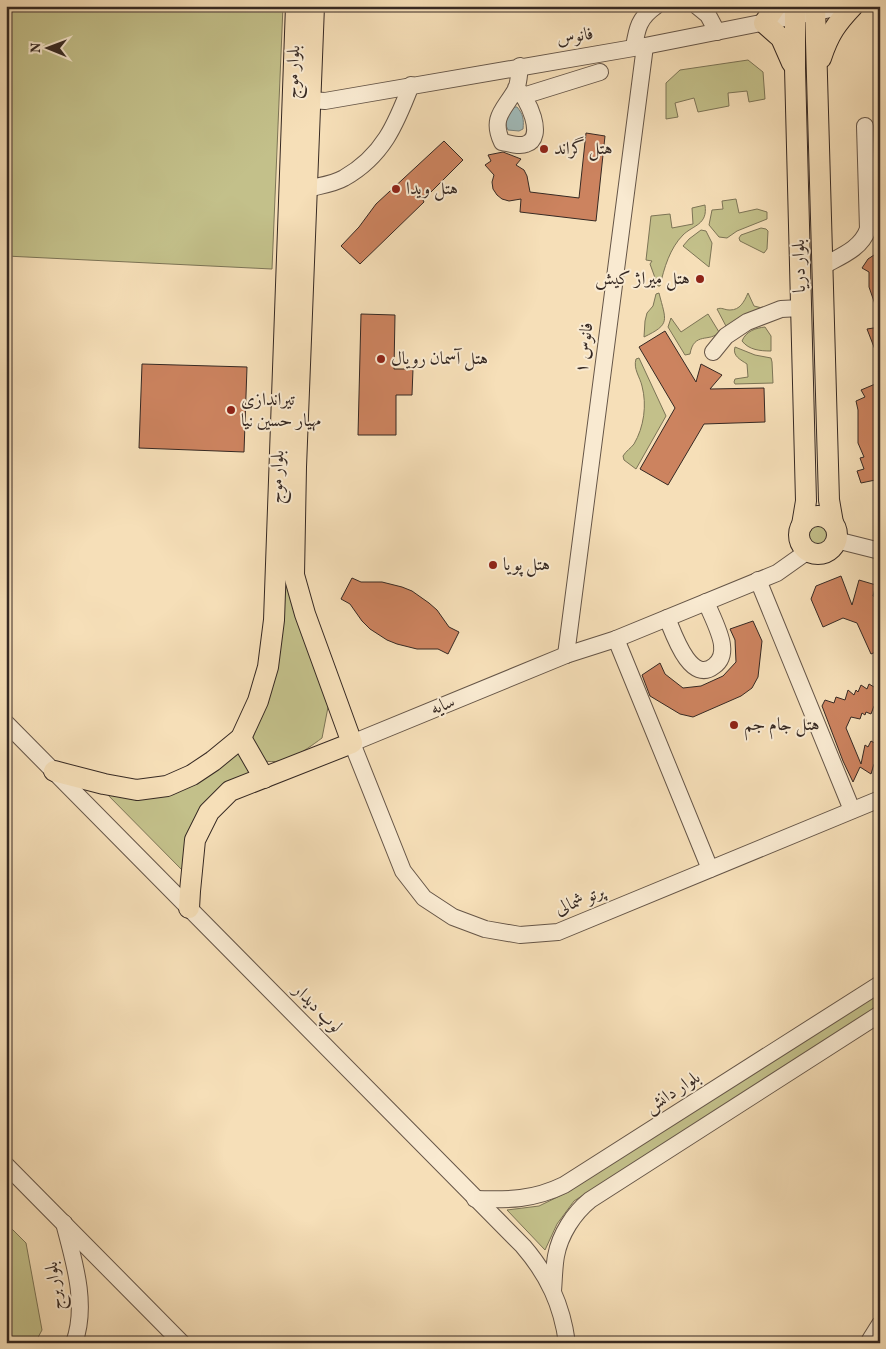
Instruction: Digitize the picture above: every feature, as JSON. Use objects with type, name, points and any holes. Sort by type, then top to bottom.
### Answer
[{"type":"main road","name":"بلوار موج","points":[[54,771],[104,784],[137,790],[167,786],[192,775],[241,738],[258,701],[268,667],[274,620],[307,189],[296,6]]},
{"type":"main road","name":"بلوار موج","points":[[314,6],[301,99],[287,466],[294,575],[305,614],[352,743]]},
{"type":"main road","points":[[776,6],[764,23],[781,38],[795,68]]},
{"type":"main road","points":[[818,67],[828,37],[853,6]]},
{"type":"main road","name":"بلوار دریا","points":[[815,9],[829,500],[835,531]]},
{"type":"main road","name":"بلوار دریا","points":[[795,12],[806,501],[802,525]]},
{"type":"main road","points":[[817,516],[823,516],[835,531],[834,545],[825,553],[814,554],[808,551],[799,536],[802,525],[811,517],[817,516]]},
{"type":"main road","points":[[241,738],[264,778]]},
{"type":"main road","name":"سایه","points":[[189,908],[195,840],[209,812],[230,791],[352,743]]},
{"type":"street","name":"فانوس ۱","points":[[566,655],[640,47],[637,28],[646,13],[656,6]]},
{"type":"street","points":[[697,6],[708,15],[717,32]]},
{"type":"street","name":"فانوس","points":[[301,99],[324,101],[640,47],[764,23],[795,12],[846,6]]},
{"type":"street","points":[[520,66],[520,92],[600,72]]},
{"type":"street","points":[[307,189],[343,179],[374,155],[396,124],[412,85]]},
{"type":"street","points":[[823,266],[856,246],[864,238],[868,229],[865,126]]},
{"type":"street","points":[[713,352],[726,336],[747,322],[781,308],[801,308]]},
{"type":"street","points":[[835,531],[880,551]]},
{"type":"street","name":"سایه","points":[[352,743],[566,655],[616,639],[777,573],[808,551]]},
{"type":"street","points":[[758,580],[852,810]]},
{"type":"street","points":[[667,618],[682,654],[698,668],[706,669],[713,667],[722,654],[722,643],[706,602]]},
{"type":"street","points":[[616,639],[710,869]]},
{"type":"street","name":"لوپ دیدار","points":[[6,723],[534,1260],[553,1291],[564,1325],[567,1343]]},
{"type":"street","name":"پرتو شمالی","points":[[352,743],[402,871],[424,898],[453,917],[485,929],[520,935],[558,932],[880,799]]},
{"type":"street","name":"بلوار دانش","points":[[476,1199],[506,1200],[526,1198],[546,1193],[564,1185],[880,984]]},
{"type":"street","points":[[553,1291],[556,1255],[561,1242],[575,1215],[590,1200],[880,1014]]},
{"type":"street","points":[[6,1165],[182,1343]]},
{"type":"street","name":"بلوار برج","points":[[64,1224],[78,1278],[79,1329],[74,1343]]},
{"type":"street","points":[[874,1343],[870,1340],[880,1324]]},
{"type":"shaded area","points":[[6,6],[283,6],[272,269],[6,256]]},
{"type":"shaded area","points":[[748,60],[763,72],[765,99],[749,102],[747,91],[728,93],[729,106],[698,112],[694,98],[675,103],[678,117],[666,119],[666,83],[680,70]]},
{"type":"shaded area","points":[[736,199],[739,213],[757,209],[767,212],[767,219],[737,231],[727,238],[719,237],[709,225],[712,210],[723,209],[722,201]]},
{"type":"shaded area","points":[[705,205],[702,221],[683,235],[674,246],[660,286],[658,286],[650,264],[652,261],[646,260],[651,216],[670,214],[672,228],[693,224],[692,208]]},
{"type":"shaded area","points":[[761,228],[768,231],[767,249],[764,253],[740,241],[739,238],[741,235]]},
{"type":"shaded area","points":[[701,230],[706,231],[712,243],[709,267],[683,246]]},
{"type":"shaded area","points":[[659,293],[664,321],[659,329],[644,337],[647,313],[653,306],[656,294]]},
{"type":"shaded area","points":[[748,293],[754,306],[762,308],[727,328],[717,309],[736,309]]},
{"type":"shaded area","points":[[708,314],[719,332],[711,337],[695,342],[690,354],[685,355],[668,327],[671,318],[681,332]]},
{"type":"shaded area","points":[[765,327],[771,336],[771,351],[751,348],[742,341],[752,331]]},
{"type":"shaded area","points":[[735,347],[755,355],[771,358],[773,383],[735,384],[735,379],[748,377],[747,364],[736,355]]},
{"type":"shaded area","points":[[639,358],[666,416],[636,469],[624,460],[623,456],[634,444],[644,416],[644,393],[635,366],[636,359]]},
{"type":"shaded area","points":[[818,522],[827,526],[831,535],[827,544],[818,548],[809,544],[805,535],[809,526]]},
{"type":"shaded area","points":[[279,562],[329,702],[322,738],[292,757],[284,760],[267,761],[258,759],[250,741]]},
{"type":"shaded area","points":[[239,744],[256,771],[228,786],[183,871],[101,788],[129,794]]},
{"type":"shaded area","points":[[876,995],[880,995],[880,1005],[574,1201],[557,1224],[545,1250],[507,1210],[539,1206],[568,1192]]},
{"type":"shaded area","points":[[6,1223],[26,1243],[42,1330],[35,1343],[6,1343]]},
{"type":"water","points":[[514,107],[517,107],[523,117],[523,129],[519,131],[508,130],[506,124],[507,118]]},
{"type":"building","points":[[586,133],[605,136],[596,221],[520,212],[521,199],[509,201],[502,199],[493,189],[494,175],[485,165],[491,161],[488,155],[503,152],[521,159],[516,165],[524,170],[530,192],[579,198]]},
{"type":"building","points":[[444,141],[463,160],[423,200],[424,202],[360,264],[341,246],[359,227],[376,204]]},
{"type":"building","points":[[880,251],[880,313],[878,313],[869,287],[869,272],[862,268],[868,259]]},
{"type":"building","points":[[361,314],[395,315],[394,369],[413,369],[412,395],[396,395],[396,435],[358,435]]},
{"type":"building","points":[[880,327],[880,360],[879,360],[867,329]]},
{"type":"building","points":[[665,331],[696,382],[701,364],[722,375],[710,389],[764,388],[765,422],[704,424],[668,485],[640,469],[675,408],[639,347]]},
{"type":"building","points":[[142,364],[247,367],[244,452],[139,448]]},
{"type":"building","points":[[880,382],[880,479],[861,483],[857,471],[864,469],[860,458],[864,457],[858,443],[858,410],[856,401],[865,397],[861,390]]},
{"type":"building","points":[[841,576],[852,605],[859,580],[876,585],[873,596],[880,597],[880,650],[871,654],[857,623],[843,618],[823,627],[811,599],[816,586]]},
{"type":"building","points":[[352,578],[361,582],[382,582],[402,587],[412,591],[429,603],[437,610],[449,627],[459,632],[448,654],[438,649],[417,649],[397,644],[370,629],[350,604],[341,599]]},
{"type":"building","points":[[753,621],[762,641],[758,677],[752,688],[741,696],[693,717],[680,714],[650,696],[642,675],[660,663],[665,674],[683,688],[701,686],[723,676],[736,662],[735,640],[730,629]]},
{"type":"building","points":[[869,684],[874,687],[880,685],[880,709],[874,706],[871,714],[866,712],[865,715],[862,713],[860,719],[851,717],[846,728],[861,764],[865,745],[868,747],[871,741],[880,746],[880,768],[874,764],[871,774],[860,767],[853,782],[822,706],[825,700],[834,703],[836,697],[845,700],[848,690],[854,695],[856,690],[858,692],[861,685],[867,689]]},
{"type":"place","name":"هتل گراند","points":[[544,149]]},
{"type":"place","name":"هتل ویدا","points":[[396,189]]},
{"type":"place","name":"هتل میراژ کیش","points":[[700,279]]},
{"type":"place","name":"هتل آسمان رویال","points":[[381,359]]},
{"type":"place","name":"تیراندازی مهیار حسین نیا","points":[[231,410]]},
{"type":"place","name":"هتل پویا","points":[[493,565]]},
{"type":"place","name":"هتل جام جم","points":[[734,725]]}]
